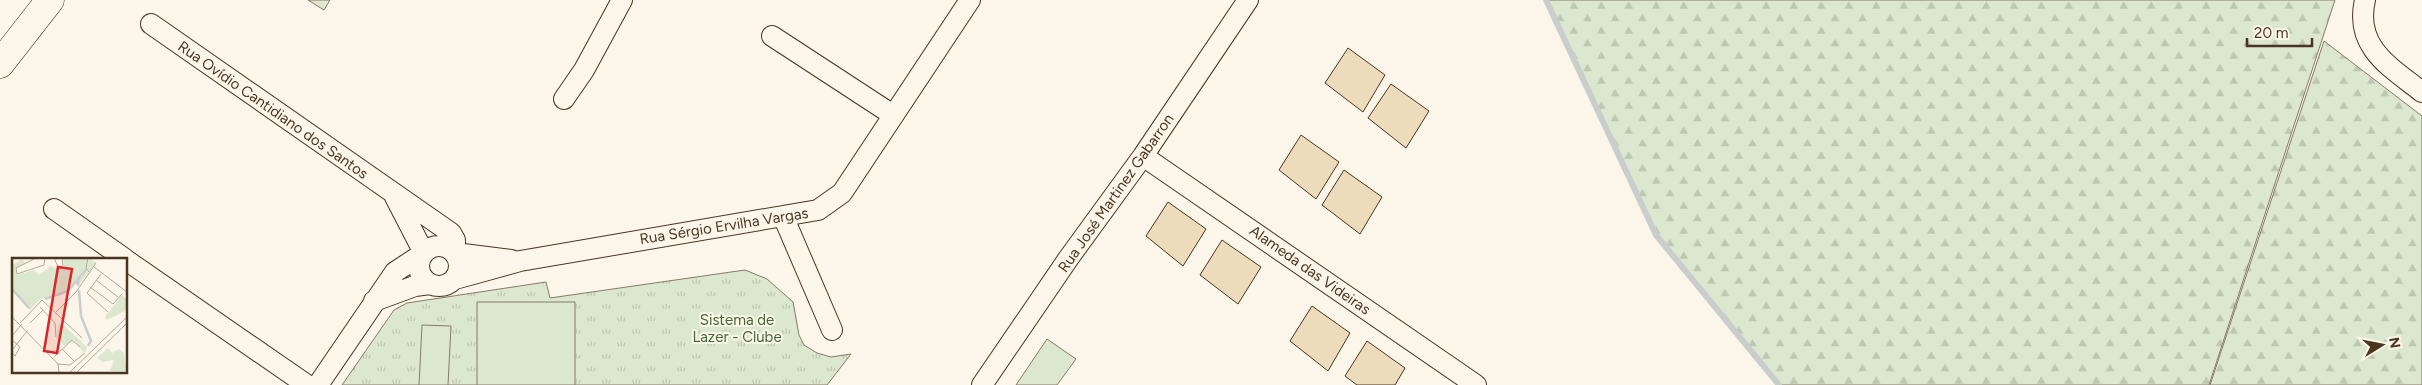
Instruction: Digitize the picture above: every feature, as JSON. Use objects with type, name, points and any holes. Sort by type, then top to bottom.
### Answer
[{"type":"main road","points":[[0,64],[50,0]]},
{"type":"street","points":[[564,99],[584,70],[622,0]]},
{"type":"street","name":"Rua Sérgio Ervilha Vargas","points":[[374,301],[415,286],[448,284],[455,279],[520,261],[818,210],[842,193],[970,0]]},
{"type":"street","name":"Rua José Martinez Gabarron","points":[[982,385],[1068,259],[1144,156],[1248,0]]},
{"type":"street","points":[[2365,0],[2363,9],[2365,34],[2379,58],[2422,92]]},
{"type":"street","name":"Rua Ovídio Cantidiano dos Santos","points":[[152,24],[394,195],[451,233],[455,240],[456,253]]},
{"type":"street","points":[[772,36],[894,115]]},
{"type":"street","name":"Alameda das Videiras","points":[[1144,156],[1476,385]]},
{"type":"street","name":"Rua Ovídio Cantidiano dos Santos","points":[[394,195],[424,253]]},
{"type":"street","points":[[54,210],[125,258]]},
{"type":"street","points":[[783,216],[832,330]]},
{"type":"street","name":"Rua Sérgio Ervilha Vargas","points":[[318,385],[395,272],[431,247],[439,245],[451,248],[456,253],[520,261]]},
{"type":"street","points":[[424,253],[420,261],[420,270],[423,278],[430,284]]},
{"type":"street","points":[[455,279],[459,270],[459,261],[456,253]]},
{"type":"street","points":[[128,260],[307,385]]},
{"type":"green space","points":[[308,0],[330,0],[324,10]]},
{"type":"green space","points":[[1546,0],[2335,0],[2209,385],[1779,385],[1656,235]]},
{"type":"green space","points":[[2324,41],[2422,116],[2422,385],[2210,385]]},
{"type":"green space","name":"Sistema de Lazer - Clube","points":[[745,270],[767,279],[793,302],[799,335],[804,345],[817,353],[831,357],[851,354],[827,385],[342,385],[394,310],[407,303],[546,282],[550,298]]},
{"type":"green space","points":[[477,302],[575,302],[575,385],[477,385]]},
{"type":"green space","points":[[422,325],[451,326],[448,385],[419,385]]},
{"type":"green space","points":[[1047,339],[1076,359],[1057,385],[1016,385]]},
{"type":"building","points":[[1348,48],[1385,75],[1363,112],[1325,83]]},
{"type":"building","points":[[1391,84],[1429,111],[1406,148],[1368,118]]},
{"type":"building","points":[[1301,135],[1339,162],[1316,199],[1279,170]]},
{"type":"building","points":[[1344,170],[1382,197],[1360,234],[1322,205]]},
{"type":"building","points":[[1168,202],[1206,229],[1183,266],[1146,236]]},
{"type":"building","points":[[1222,240],[1261,267],[1238,304],[1200,275]]},
{"type":"building","points":[[1312,306],[1350,333],[1328,371],[1290,341]]},
{"type":"building","points":[[1367,341],[1405,368],[1395,385],[1357,385],[1345,376]]},
{"type":"waterway","points":[[1546,0],[1656,235],[1779,385]]}]
